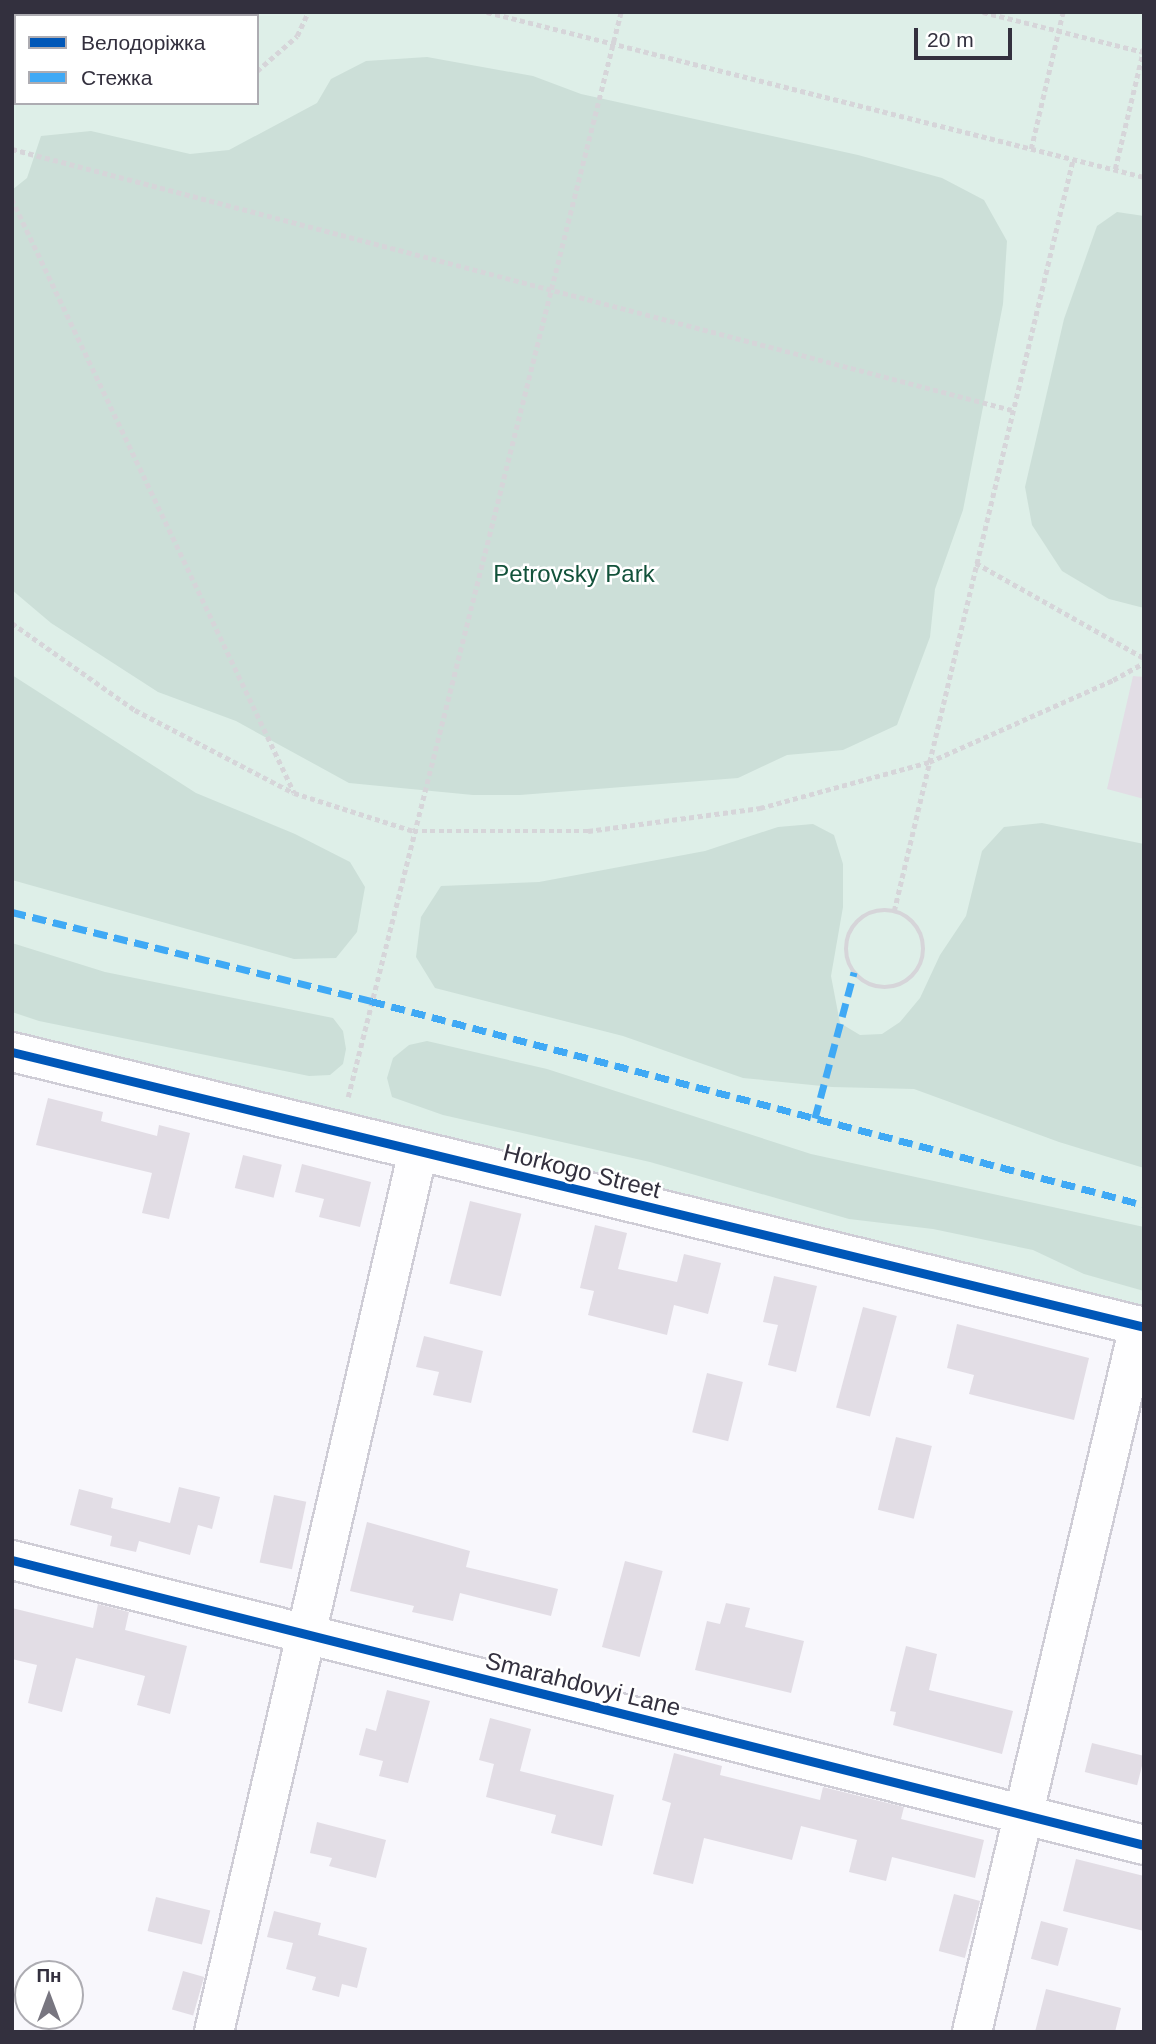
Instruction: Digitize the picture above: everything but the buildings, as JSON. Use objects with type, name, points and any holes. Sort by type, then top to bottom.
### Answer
[{"type":"street","name":"Horkogo Street","points":[[12,1052],[1141,1326]]},
{"type":"street","points":[[214,2032],[418,1151]]},
{"type":"street","points":[[972,2032],[1141,1326]]},
{"type":"street","name":"Smarahdovyi Lane","points":[[12,1560],[1144,1845]]},
{"type":"path","points":[[259,69],[296,36],[308,12]]},
{"type":"path","points":[[486,12],[1144,177]]},
{"type":"path","points":[[339,1131],[621,12]]},
{"type":"path","points":[[983,12],[1143,50],[1115,169]]},
{"type":"path","points":[[1031,149],[1063,12]]},
{"type":"path","points":[[12,149],[1012,410]]},
{"type":"path","points":[[894,911],[1073,159]]},
{"type":"path","points":[[12,199],[294,793]]},
{"type":"path","points":[[12,623],[135,710],[294,793],[413,831],[588,831],[761,808],[929,762],[1113,680],[1144,661],[976,563]]},
{"type":"path","points":[[894,911],[916,925],[924,951],[914,976],[903,984],[876,987],[854,972],[846,947],[849,933],[867,914],[894,911]]},
{"type":"green space","name":"Petrovsky Park","points":[[12,12],[1144,12],[1144,1327],[12,1050]]},
{"type":"green space","points":[[427,57],[533,76],[581,94],[858,155],[942,178],[984,200],[1007,241],[1003,304],[963,510],[935,589],[930,637],[897,725],[843,750],[787,755],[738,778],[520,795],[473,795],[349,783],[236,721],[158,692],[51,623],[12,590],[12,190],[27,178],[41,136],[91,131],[190,154],[229,150],[317,103],[331,79],[366,61]]},
{"type":"green space","points":[[1117,212],[1144,216],[1144,608],[1109,599],[1062,571],[1032,525],[1025,487],[1064,319],[1097,226]]},
{"type":"green space","points":[[12,675],[196,793],[295,834],[350,862],[365,887],[357,932],[336,958],[294,959],[12,880]]},
{"type":"green space","points":[[1042,823],[1144,844],[1144,1168],[1059,1142],[914,1089],[832,1087],[743,1078],[623,1036],[435,988],[416,957],[421,917],[441,886],[539,882],[705,851],[778,827],[813,824],[834,835],[843,864],[843,907],[831,976],[840,1023],[860,1035],[882,1034],[900,1022],[920,998],[940,955],[966,916],[982,851],[1004,827]]},
{"type":"green space","points":[[12,943],[105,972],[333,1018],[343,1031],[346,1049],[343,1064],[330,1075],[309,1076],[39,1021],[12,1012]]},
{"type":"green space","points":[[427,1041],[547,1069],[811,1154],[1144,1227],[1144,1291],[1084,1274],[1033,1250],[933,1229],[849,1219],[650,1162],[443,1115],[392,1097],[387,1078],[393,1058],[409,1045]]},
{"type":"marked path","points":[[12,912],[371,1001],[1144,1205]]},
{"type":"marked path","points":[[815,1118],[854,972]]},
{"type":"cycle path","points":[[12,1052],[1144,1327]]},
{"type":"cycle path","points":[[12,1560],[1144,1845]]}]
